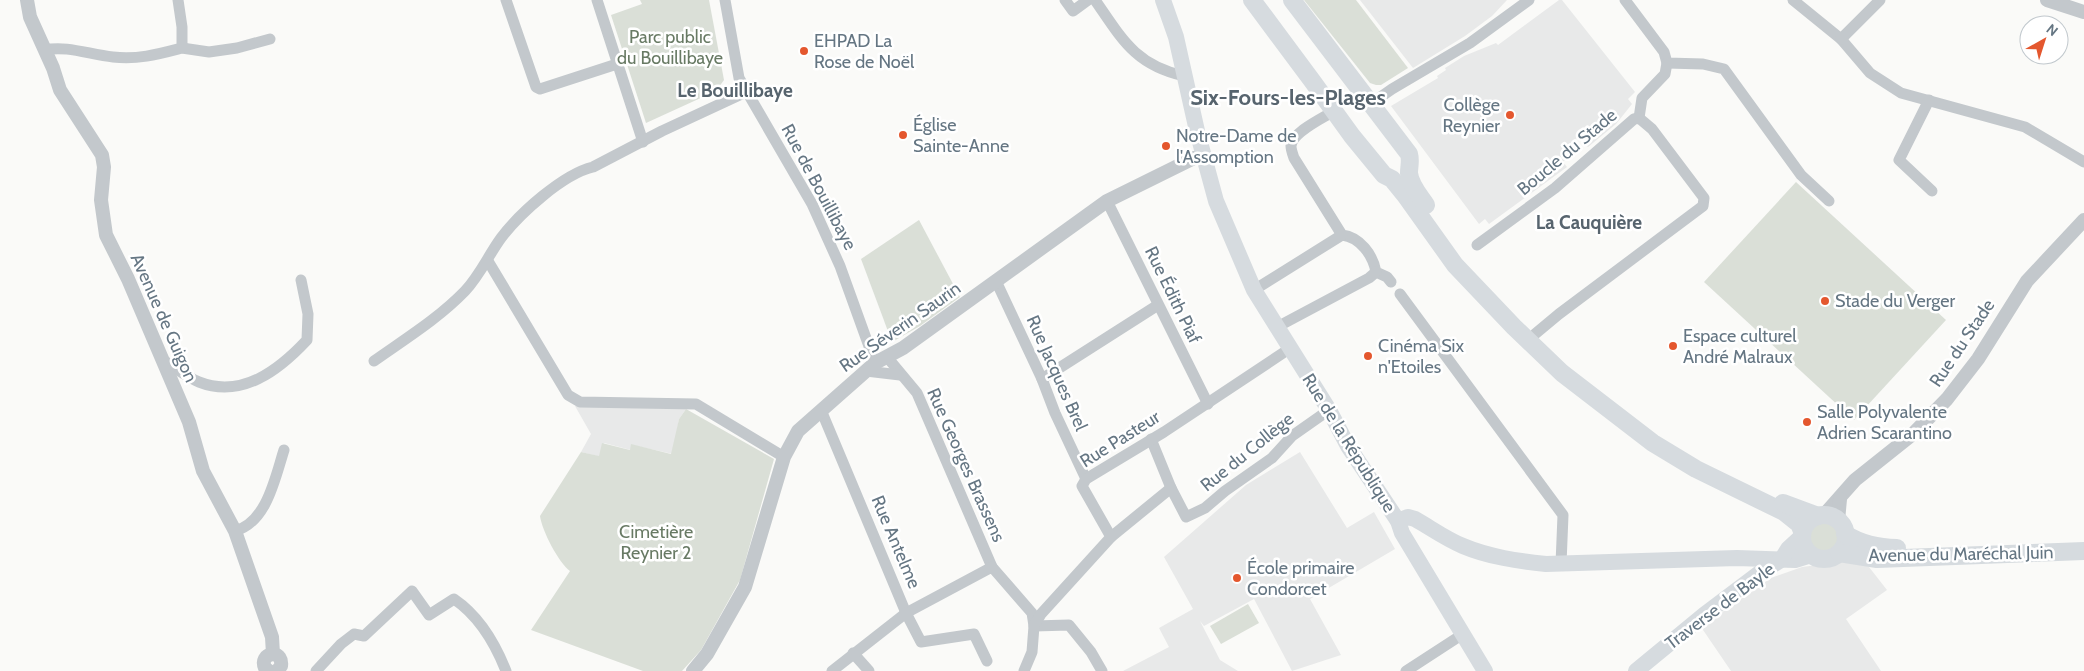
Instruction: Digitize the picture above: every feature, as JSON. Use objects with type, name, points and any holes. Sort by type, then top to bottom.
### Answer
[{"type":"main road","name":"Rue de la République","points":[[1163,0],[1176,36],[1184,76],[1216,201],[1254,290],[1348,446],[1398,521],[1408,517],[1415,519],[1462,546],[1489,555],[1518,561],[1561,564],[1737,558],[1781,560]]},
{"type":"main road","points":[[1252,0],[1334,111],[1384,175],[1392,179],[1455,265],[1514,327],[1562,373],[1654,443],[1696,469],[1784,512],[1799,524],[1804,548],[1811,555],[1827,559],[1839,553],[1843,548],[1831,521],[1808,521],[1802,534]]},
{"type":"main road","name":"Avenue du Maréchal Juin","points":[[1292,0],[1409,154],[1412,164],[1409,172],[1410,180],[1462,256],[1541,328],[1578,374],[1657,435],[1726,476],[1795,509],[1831,521],[1860,543],[1882,548],[2084,540]]},
{"type":"main road","points":[[1392,179],[1401,178],[1409,172]]},
{"type":"main road","points":[[1398,521],[1402,533],[1485,671]]},
{"type":"main road","name":"Traverse de Bayle","points":[[1636,671],[1704,614],[1761,572],[1781,560],[1802,534]]},
{"type":"main road","name":"Avenue du Maréchal Juin","points":[[1839,553],[1878,559],[2084,551]]},
{"type":"main road","name":"Traverse de Bayle","points":[[1781,560],[1795,560],[1811,555]]},
{"type":"street","name":"Avenue de Guigon","points":[[27,0],[30,17],[60,90],[102,154],[104,167],[100,200],[106,235],[128,279],[189,422],[204,471],[235,531],[272,637],[272,654],[278,655],[281,660],[273,670]]},
{"type":"street","points":[[178,0],[182,27],[182,48]]},
{"type":"street","points":[[506,0],[536,87],[540,89],[616,64]]},
{"type":"street","points":[[597,0],[616,64],[643,142]]},
{"type":"street","name":"Rue de Bouillibaye","points":[[725,0],[739,78],[812,204],[840,266],[876,364]]},
{"type":"street","points":[[1065,0],[1073,11],[1088,0]]},
{"type":"street","points":[[1096,0],[1132,51],[1155,67],[1184,76]]},
{"type":"street","points":[[1372,103],[1470,43],[1529,0]]},
{"type":"street","points":[[1625,0],[1664,52],[1667,63],[1665,74],[1642,98],[1640,118]]},
{"type":"street","points":[[1793,0],[1841,39],[1870,73],[1901,93],[2024,127],[2084,162]]},
{"type":"street","points":[[1841,39],[1880,0]]},
{"type":"street","points":[[2047,0],[2084,12]]},
{"type":"street","points":[[44,50],[56,48],[113,58],[146,58],[182,48],[209,52],[237,48],[270,39]]},
{"type":"street","points":[[1667,63],[1703,64],[1724,69],[1801,176],[1829,201]]},
{"type":"street","points":[[374,361],[441,313],[463,293],[478,277],[502,236],[545,194],[585,169],[746,92]]},
{"type":"street","points":[[1929,100],[1899,160],[1932,191]]},
{"type":"street","points":[[1334,111],[1294,138],[1291,146],[1294,158],[1342,236],[1358,241],[1374,262],[1376,272]]},
{"type":"street","name":"Boucle du Stade","points":[[1477,245],[1554,188],[1634,119],[1640,118],[1652,129],[1704,198],[1703,206],[1541,328]]},
{"type":"street","name":"Rue Séverin Saurin","points":[[694,671],[707,654],[745,587],[784,457],[798,431],[876,364],[903,348],[1107,201],[1194,158],[1204,157]]},
{"type":"street","name":"Rue Édith Piaf","points":[[1107,201],[1208,404]]},
{"type":"street","name":"Rue du Stade","points":[[1831,521],[1840,499],[1856,480],[1914,433],[1948,399],[1978,359],[2027,280],[2084,220]]},
{"type":"street","points":[[1254,290],[1342,236]]},
{"type":"street","points":[[488,261],[568,395],[580,402],[696,404],[784,457]]},
{"type":"street","points":[[1376,272],[1389,279]]},
{"type":"street","points":[[1277,327],[1376,272]]},
{"type":"street","points":[[163,360],[199,382],[214,386],[235,386],[254,382],[264,377],[307,340],[308,314],[301,280]]},
{"type":"street","name":"Rue Jacques Brel","points":[[996,281],[1042,379],[1054,413],[1086,479]]},
{"type":"street","points":[[1400,294],[1562,515],[1561,564]]},
{"type":"street","points":[[1042,379],[1158,305]]},
{"type":"street","name":"Rue Pasteur","points":[[1111,537],[1082,486],[1086,479],[1208,404],[1290,349]]},
{"type":"street","points":[[876,364],[900,375]]},
{"type":"street","name":"Rue Georges Brassens","points":[[876,364],[900,375],[907,380],[917,393],[992,567]]},
{"type":"street","name":"Rue Antelme","points":[[821,410],[906,613],[992,567]]},
{"type":"street","name":"Rue du Collège","points":[[1171,488],[1186,517],[1205,508],[1225,491],[1272,458],[1292,436],[1328,410]]},
{"type":"street","points":[[1034,626],[1040,614],[1111,537],[1171,488],[1151,439]]},
{"type":"street","points":[[235,531],[254,521],[262,511],[284,450]]},
{"type":"street","points":[[992,567],[1032,613],[1034,626],[1032,652],[1024,671]]},
{"type":"street","points":[[316,671],[341,644],[354,634],[364,636],[412,591],[429,615],[454,599],[467,608],[484,628],[506,671]]},
{"type":"street","points":[[832,671],[906,613],[921,642],[974,634],[988,661]]},
{"type":"street","points":[[1034,626],[1069,625],[1091,652],[1102,671]]},
{"type":"street","points":[[1406,671],[1462,634]]},
{"type":"street","points":[[853,653],[869,671]]},
{"type":"shaded area","points":[[1360,0],[1507,0],[1492,16],[1465,36],[1413,68]]},
{"type":"shaded area","name":"Collège Reynier","points":[[1559,0],[1562,0],[1635,92],[1628,99],[1632,104],[1616,124],[1588,147],[1578,137],[1568,145],[1572,150],[1569,152],[1571,155],[1563,162],[1567,167],[1489,224],[1485,219],[1479,224],[1391,106],[1438,78],[1437,76],[1446,70],[1445,68],[1464,56],[1496,43],[1498,45]]},
{"type":"shaded area","points":[[575,406],[686,409],[679,419],[673,454],[632,445],[631,450],[604,443],[601,457],[581,452],[591,434]]},
{"type":"shaded area","points":[[1300,452],[1347,528],[1374,512],[1395,549],[1310,599],[1341,655],[1292,671],[1254,599],[1204,626],[1200,621],[1220,660],[1238,671],[1123,671],[1169,647],[1159,628],[1193,609],[1164,557],[1246,485]]},
{"type":"shaded area","points":[[1856,560],[1869,567],[1887,590],[1846,619],[1881,671],[1731,671],[1701,627],[1771,578],[1802,567]]},
{"type":"green space","name":"Parc public du Bouillibaye","points":[[640,0],[709,0],[724,80],[716,91],[646,123],[611,15],[642,4]]},
{"type":"green space","points":[[1304,0],[1356,0],[1408,68],[1381,85],[1370,83]]},
{"type":"green space","name":"Stade du Verger","points":[[1796,182],[1946,320],[1854,420],[1704,282]]},
{"type":"green space","points":[[919,220],[960,297],[920,326],[892,342],[861,259]]},
{"type":"green space","name":"Cimetière Reynier 2","points":[[686,409],[774,459],[740,580],[701,650],[682,671],[643,671],[531,630],[570,571],[552,546],[540,516],[581,452],[599,456],[602,443],[630,450],[631,444],[671,454],[679,419]]},
{"type":"green space","points":[[1828,516],[1836,519],[1842,525],[1845,537],[1842,549],[1836,555],[1820,558],[1812,555],[1806,549],[1803,533],[1806,525],[1812,519]]},
{"type":"green space","points":[[1248,604],[1259,623],[1221,644],[1210,626]]},
{"type":"place","name":"EHPAD La Rose de Noël","points":[[804,51]]},
{"type":"place","name":"Collège Reynier","points":[[1510,115]]},
{"type":"place","name":"Église Sainte-Anne","points":[[903,135]]},
{"type":"place","name":"Notre-Dame de l'Assomption","points":[[1166,146]]},
{"type":"place","name":"Stade du Verger","points":[[1825,301]]},
{"type":"place","name":"Espace culturel André Malraux","points":[[1673,346]]},
{"type":"place","name":"Cinéma Six n'Etoiles","points":[[1368,356]]},
{"type":"place","name":"Salle Polyvalente Adrien Scarantino","points":[[1807,422]]},
{"type":"place","name":"École primaire Condorcet","points":[[1237,578]]},
{"type":"district","name":"Le Bouillibaye","points":[[735,90]]},
{"type":"district","name":"Six-Fours-les-Plages","points":[[1288,97]]},
{"type":"district","name":"La Cauquière","points":[[1589,222]]}]
